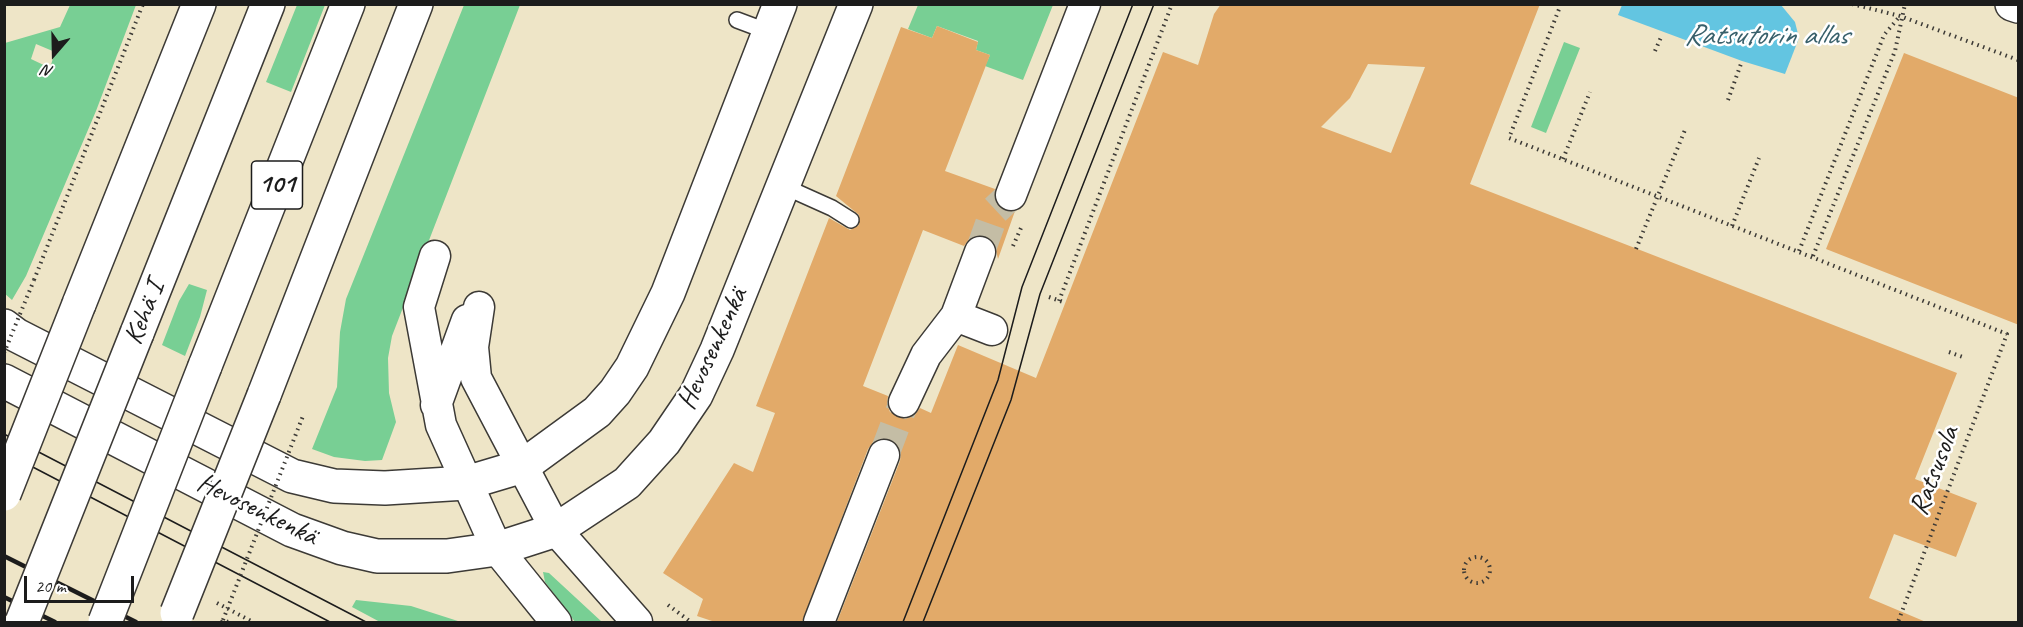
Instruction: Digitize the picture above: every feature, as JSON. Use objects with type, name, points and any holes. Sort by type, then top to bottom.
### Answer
[{"type":"main road","points":[[4,494],[199,4]]},
{"type":"main road","name":"Kehä I","points":[[22,622],[268,4]]},
{"type":"main road","name":"101","points":[[105,622],[348,4]]},
{"type":"main road","name":"Hevosenkenkä","points":[[4,381],[292,530],[320,541],[377,555],[447,556],[497,549],[556,530],[627,483],[664,442],[696,395],[717,350],[856,4]]},
{"type":"main road","points":[[2012,4],[2019,6]]},
{"type":"main road","points":[[174,622],[416,5]]},
{"type":"main road","name":"Hevosenkenkä","points":[[4,326],[16,335],[292,476],[334,486],[385,488],[466,483],[523,466],[597,412],[615,392],[632,367],[668,293],[775,18]]},
{"type":"street","points":[[1011,195],[1085,4]]},
{"type":"street","points":[[904,402],[926,355],[956,316],[980,252]]},
{"type":"street","points":[[435,256],[419,308],[436,405],[466,483],[497,549],[556,622]]},
{"type":"street","points":[[436,405],[469,316],[479,307],[472,347],[476,378],[556,530],[637,622]]},
{"type":"street","points":[[956,316],[992,330]]},
{"type":"street","points":[[819,622],[884,455]]},
{"type":"lane","points":[[737,20],[775,18]]},
{"type":"lane","points":[[783,186],[832,208],[851,220]]},
{"type":"path","points":[[4,353],[143,4]]},
{"type":"path","points":[[1059,300],[1172,4]]},
{"type":"path","points":[[1561,4],[1509,138],[1813,256],[1895,51],[1899,39],[1900,16]]},
{"type":"path","points":[[1852,4],[1900,16],[2019,60]]},
{"type":"path","points":[[1799,251],[1884,35],[1900,16],[1905,4]]},
{"type":"path","points":[[1655,51],[1662,35]]},
{"type":"path","points":[[1728,100],[1742,61]]},
{"type":"path","points":[[1563,159],[1590,92]]},
{"type":"path","points":[[1636,249],[1685,130]]},
{"type":"path","points":[[1732,226],[1759,159]]},
{"type":"path","name":"Ratsusola","points":[[1813,256],[2007,334],[1898,622]]},
{"type":"path","points":[[1049,297],[1066,303]]},
{"type":"path","points":[[1949,352],[1963,357]]},
{"type":"path","points":[[228,622],[222,621],[303,416]]},
{"type":"path","points":[[1476,557],[1488,562],[1490,572],[1487,579],[1478,584],[1467,580],[1464,567],[1471,558],[1476,557]]},
{"type":"green space","points":[[70,5],[136,5],[96,111],[26,276],[12,300],[4,293],[5,43],[60,27]],"holes":[[[36,44],[55,52],[50,68],[31,59]]]},
{"type":"green space","points":[[297,5],[325,5],[291,92],[266,82]]},
{"type":"green space","points":[[464,5],[520,5],[392,336],[388,358],[389,393],[396,422],[382,460],[365,461],[334,457],[312,449],[337,387],[340,332],[346,299]]},
{"type":"green space","points":[[918,5],[1053,5],[1023,80],[985,66],[990,55],[976,50],[978,41],[937,26],[932,38],[908,29]]},
{"type":"green space","points":[[1564,42],[1580,48],[1546,133],[1531,127]]},
{"type":"green space","points":[[189,284],[207,290],[200,317],[185,356],[162,345],[179,301]]},
{"type":"green space","points":[[543,572],[549,573],[602,622],[575,622],[545,582]]},
{"type":"green space","points":[[356,600],[411,606],[461,622],[380,622],[352,607]]},
{"type":"water","name":"Ratsutorin allas","points":[[1622,5],[1781,5],[1795,22],[1799,38],[1785,74],[1742,61],[1618,15]]},
{"type":"building","points":[[1221,4],[1540,4],[1470,184],[1957,373],[1915,479],[1977,503],[1956,557],[1894,534],[1869,598],[1926,622],[837,622],[900,461],[901,453],[898,445],[891,439],[882,438],[874,441],[868,449],[802,622],[715,622],[697,616],[703,599],[663,573],[734,463],[753,472],[775,413],[756,406],[829,218],[850,230],[859,225],[859,215],[836,196],[901,27],[932,38],[937,26],[978,42],[976,50],[990,55],[945,171],[995,189],[994,198],[998,206],[1005,211],[1015,211],[998,259],[994,242],[985,236],[970,238],[964,246],[923,230],[863,386],[888,396],[887,404],[890,412],[905,419],[914,416],[920,408],[931,413],[958,345],[1036,378],[1163,52],[1198,65],[1214,14]],"holes":[[[1368,64],[1425,67],[1391,153],[1321,127],[1350,98]]]},
{"type":"building","points":[[1904,53],[2019,98],[2019,325],[1826,249]]},
{"type":"tunnel","points":[[980,252],[995,210],[1011,195]]},
{"type":"tunnel","points":[[884,455],[904,402]]},
{"type":"tram line","points":[[903,622],[998,380],[1022,287],[1133,4]]},
{"type":"tram line","points":[[923,622],[1011,400],[1040,294],[1154,4]]},
{"type":"tram line","points":[[4,434],[366,622]]},
{"type":"tram line","points":[[4,452],[330,622]]},
{"type":"railway","points":[[4,556],[136,622]]},
{"type":"railway","points":[[4,597],[55,622]]}]
